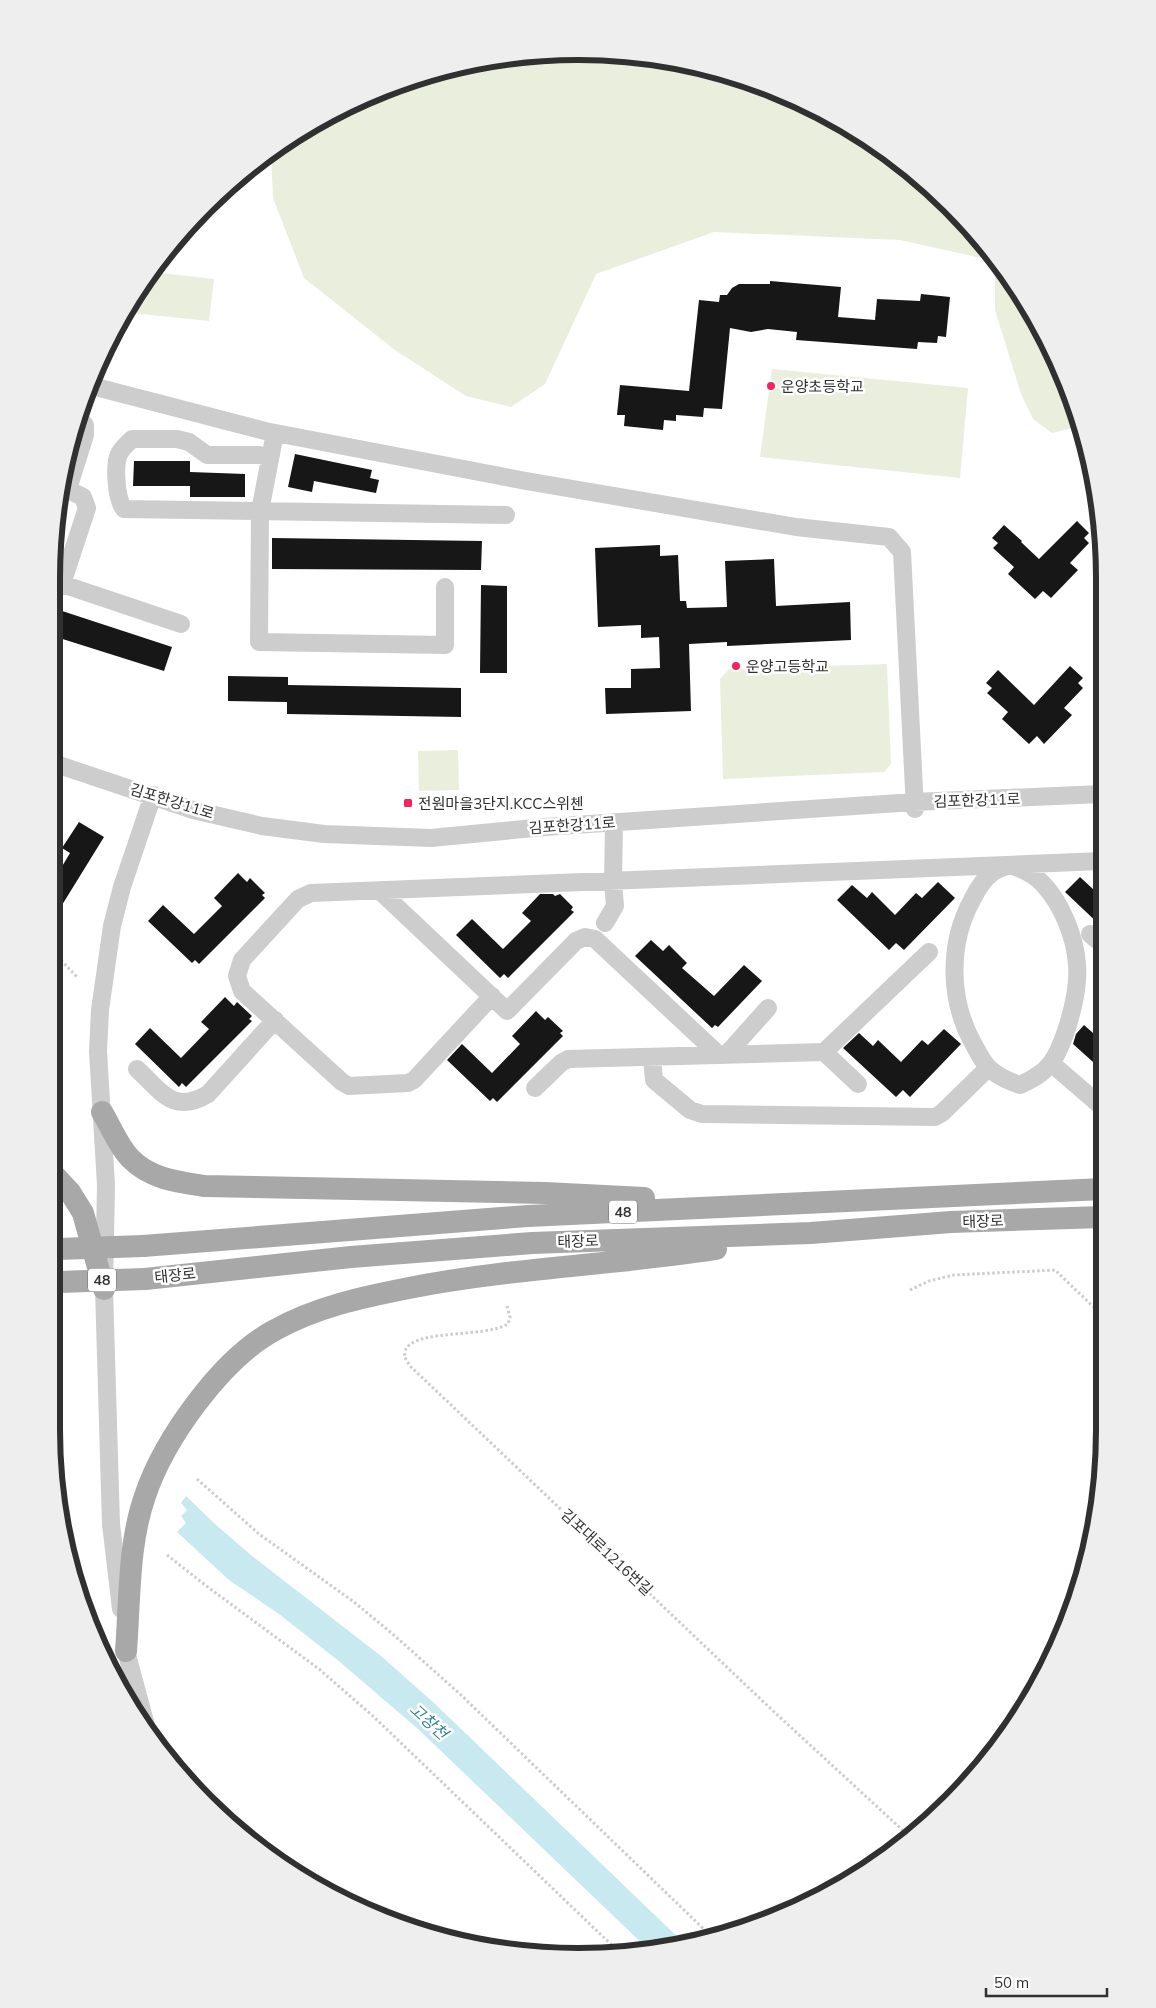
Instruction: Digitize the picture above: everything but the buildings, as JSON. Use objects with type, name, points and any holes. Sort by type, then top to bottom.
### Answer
[{"type":"main road","points":[[102,1112],[129,1157],[146,1171],[170,1180],[204,1186],[545,1193],[765,1206]]},
{"type":"main road","points":[[60,1181],[70,1192],[82,1214],[104,1289]]},
{"type":"main road","name":"태장로","points":[[60,1249],[143,1246],[528,1216],[1096,1190]]},
{"type":"main road","name":"태장로","points":[[60,1282],[145,1279],[351,1257],[532,1243],[811,1233],[951,1222],[1096,1217]]},
{"type":"main road","points":[[126,1651],[133,1548],[144,1496],[163,1453],[192,1409],[228,1367],[250,1347],[274,1330],[313,1312],[355,1300],[451,1280],[677,1255],[811,1233]]},
{"type":"street","points":[[96,387],[275,433],[516,479],[796,527],[889,537],[902,552],[914,806]]},
{"type":"street","points":[[71,472],[85,436],[84,423]]},
{"type":"street","points":[[275,433],[260,511],[259,642],[444,645],[445,587]]},
{"type":"street","points":[[270,458],[260,455],[207,455],[189,442],[177,439],[132,439],[123,447],[118,456],[118,494],[120,503],[124,509],[506,515]]},
{"type":"street","points":[[60,579],[87,508],[82,497],[68,489]]},
{"type":"street","points":[[60,588],[181,624]]},
{"type":"street","name":"김포한강11로","points":[[60,766],[152,799],[189,815],[256,831],[322,840],[432,843],[614,825],[1096,794]]},
{"type":"street","name":"김포한강11로","points":[[60,772],[152,799]]},
{"type":"street","points":[[142,1710],[126,1651],[111,1524],[104,1289],[106,1185],[102,1112],[98,1085],[98,1051],[104,968],[112,926],[122,887],[152,799]]},
{"type":"street","name":"김포한강11로","points":[[914,806],[1096,801]]},
{"type":"street","points":[[604,923],[615,906],[613,882],[614,825]]},
{"type":"street","points":[[492,996],[414,1080],[408,1083],[349,1086],[242,990],[237,976],[242,960],[298,899],[311,893],[1096,861]]},
{"type":"street","points":[[1010,865],[1024,870],[1042,882],[1055,899],[1073,940],[1077,965],[1071,1014],[1063,1039],[1051,1063],[1036,1078],[1020,1085],[1001,1078],[988,1068],[966,1030],[956,1003],[954,973],[957,938],[966,910],[982,882],[993,872],[1010,865]]},
{"type":"street","points":[[380,891],[508,1011],[576,941],[585,937],[595,939],[723,1054]]},
{"type":"street","points":[[535,1088],[561,1063],[568,1060],[824,1052],[930,952]]},
{"type":"street","points":[[723,1054],[768,1008]]},
{"type":"street","points":[[137,1069],[173,1101],[183,1103],[196,1100],[208,1094],[275,1020]]},
{"type":"street","points":[[824,1052],[858,1084]]},
{"type":"street","points":[[652,1056],[654,1080],[690,1110],[702,1114],[935,1117],[942,1113],[988,1068]]},
{"type":"street","points":[[1051,1063],[1096,1102]]},
{"type":"path","points":[[60,959],[78,978]]},
{"type":"path","points":[[910,1290],[930,1281],[954,1275],[1055,1270],[1096,1309]]},
{"type":"path","name":"김포대로1216번길","points":[[507,1306],[510,1316],[508,1324],[501,1328],[426,1338],[414,1342],[406,1348],[404,1356],[410,1366],[904,1832]]},
{"type":"path","points":[[197,1479],[259,1534],[354,1602],[395,1636],[461,1695],[706,1931]]},
{"type":"path","points":[[167,1555],[319,1669],[374,1717],[614,1947]]},
{"type":"green space","points":[[578,60],[612,61],[646,64],[712,78],[745,87],[807,113],[866,147],[920,189],[967,236],[986,259],[900,240],[714,232],[596,274],[545,384],[511,407],[466,396],[395,350],[304,278],[273,198],[271,161],[319,129],[380,99],[411,87],[444,78],[510,64]]},
{"type":"green space","points":[[995,271],[1027,319],[1043,349],[1057,380],[1074,428],[1052,433],[1033,419],[1021,394],[995,310]]},
{"type":"green space","points":[[160,273],[214,279],[209,321],[133,313]]},
{"type":"green space","points":[[772,369],[968,388],[960,478],[760,457]]},
{"type":"green space","points":[[887,664],[891,764],[884,772],[723,779],[720,679],[729,669]]},
{"type":"green space","points":[[458,750],[459,790],[419,791],[418,751]]},
{"type":"water","name":"고창천","points":[[186,1496],[252,1556],[381,1656],[434,1703],[679,1938],[643,1944],[418,1729],[340,1662],[279,1614],[229,1580],[177,1532],[186,1523],[181,1516],[187,1510],[181,1503]]},
{"type":"place","name":"운양초등학교","points":[[771,386]]},
{"type":"place","name":"운양고등학교","points":[[736,666]]},
{"type":"place","name":"전원마을3단지.KCC스위첸","points":[[408,803]]}]
